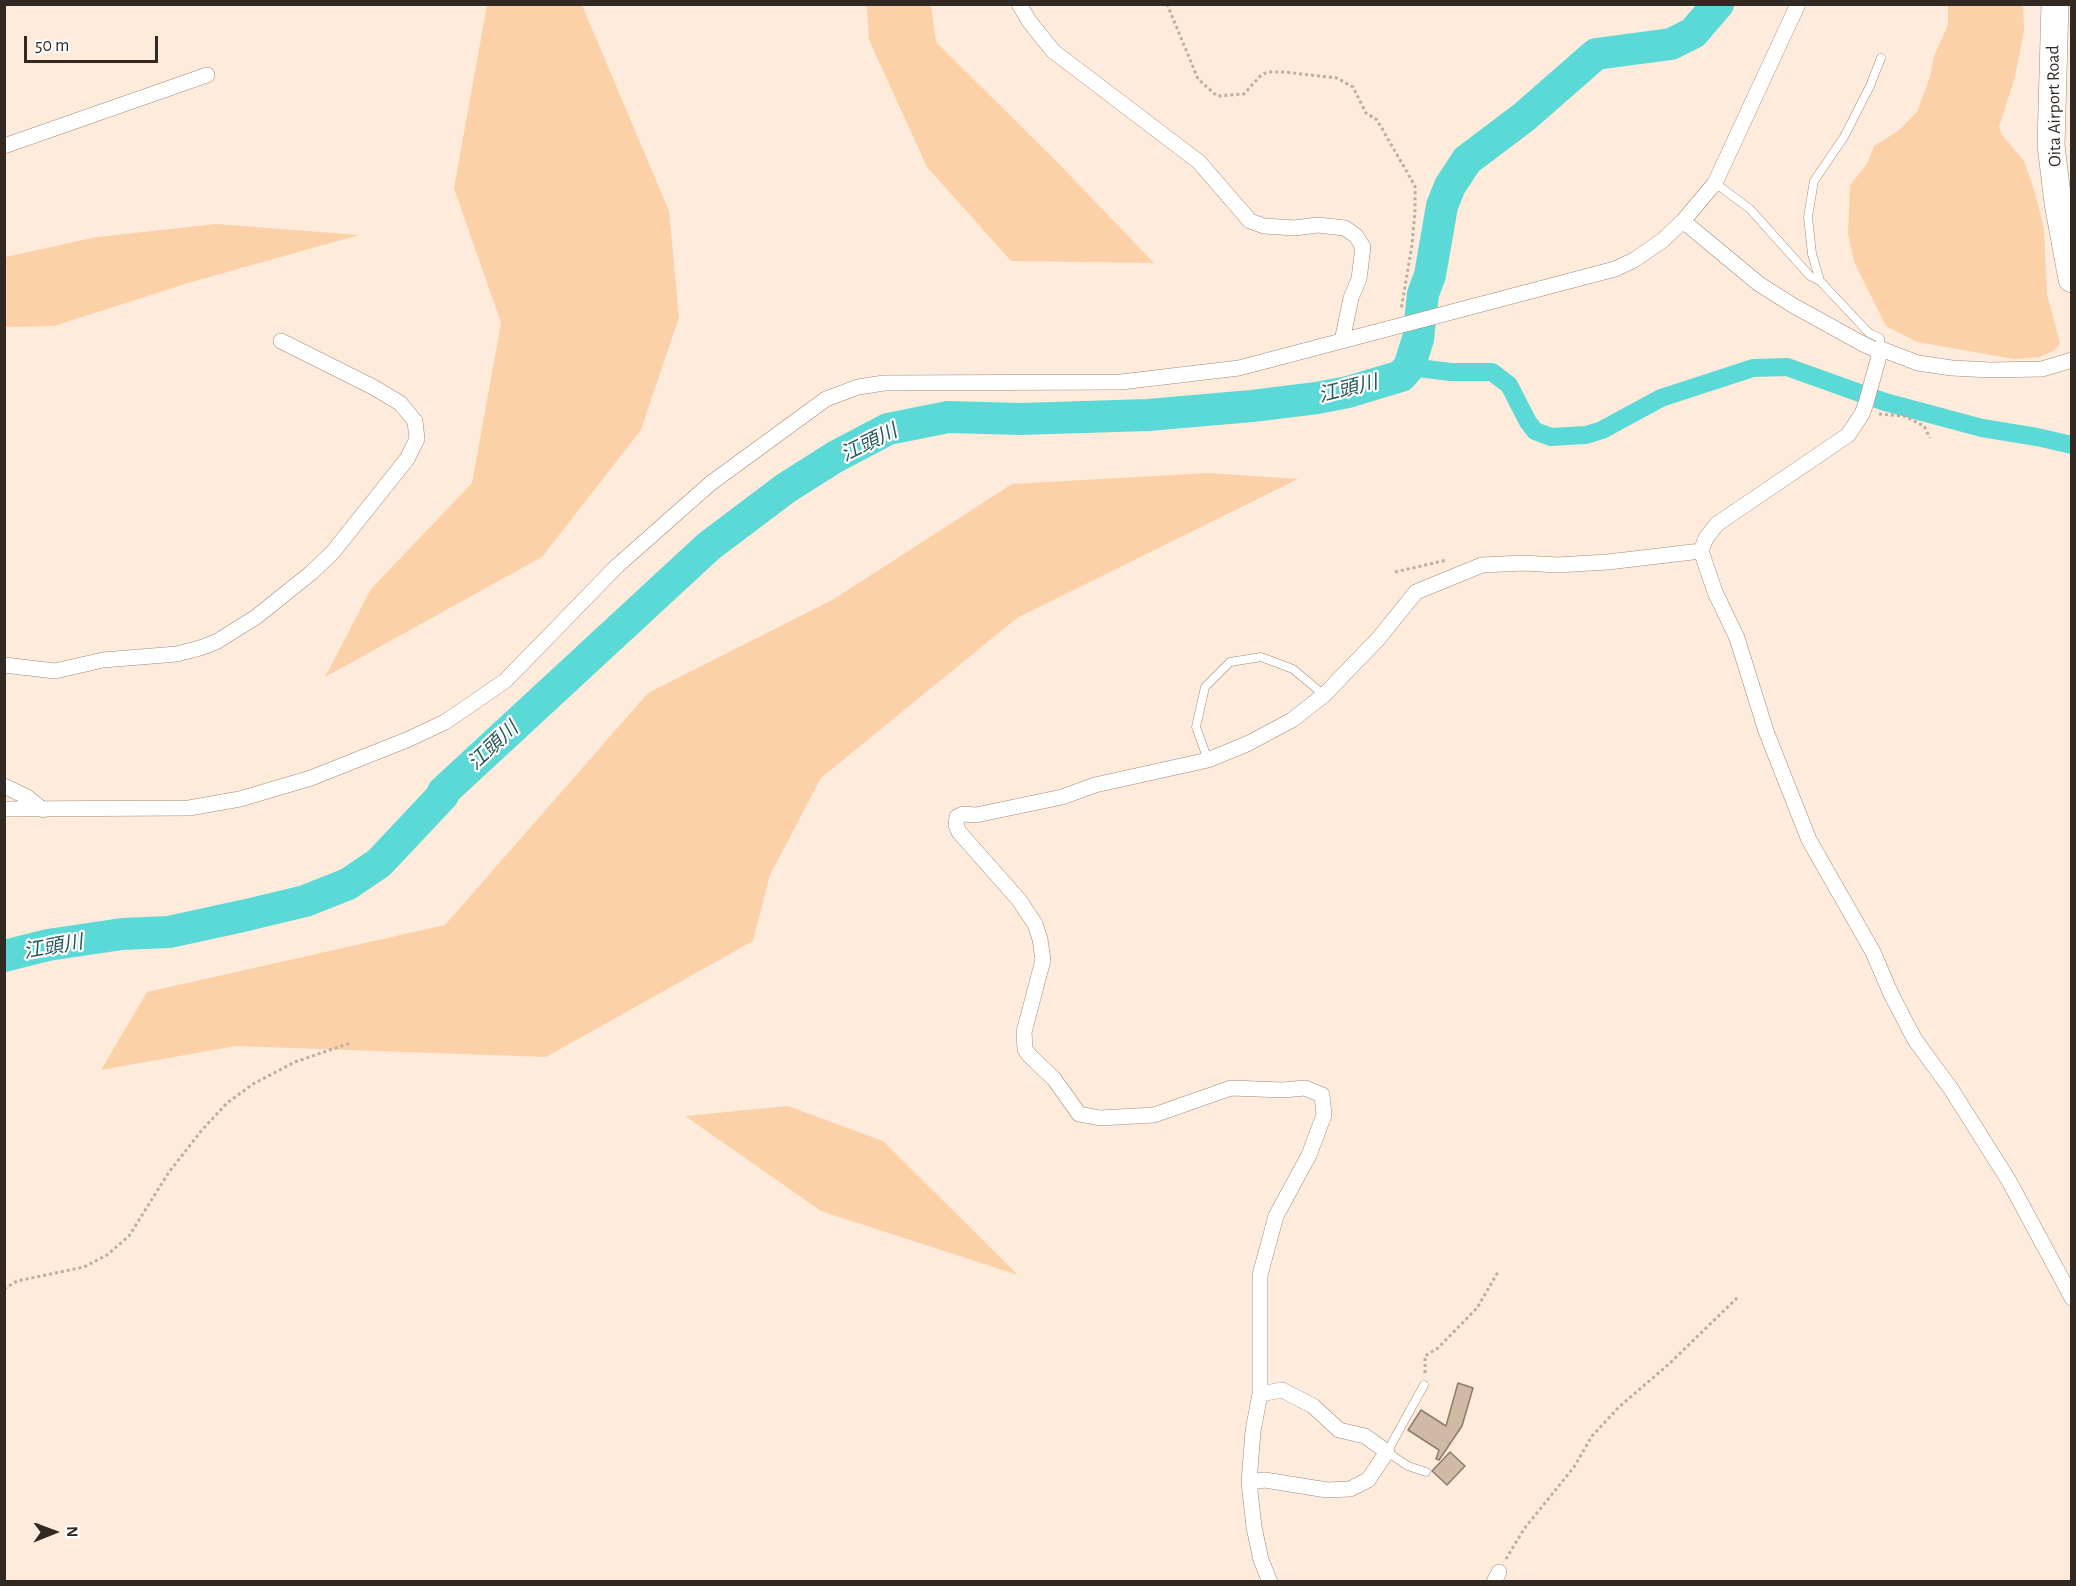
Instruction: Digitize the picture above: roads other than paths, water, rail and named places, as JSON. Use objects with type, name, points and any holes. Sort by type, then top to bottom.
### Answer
[{"type":"highway","name":"Oita Airport Road","points":[[2055,4],[2051,145],[2058,203],[2071,275]]},
{"type":"street","points":[[1018,4],[1053,51],[1199,162],[1250,221],[1264,226],[1295,228],[1317,225],[1345,228],[1356,236],[1363,247],[1359,279],[1351,298],[1342,341]]},
{"type":"street","points":[[4,809],[189,808],[240,799],[311,778],[409,739],[445,722],[505,681],[617,566],[711,483],[826,399],[858,387],[884,383],[1121,382],[1239,368],[1615,269],[1634,260],[1663,240],[1683,221],[1715,183],[1798,4]]},
{"type":"street","points":[[4,146],[207,75]]},
{"type":"street","points":[[1683,221],[1759,284],[1863,344],[1918,363],[1971,369],[2042,369],[2072,360]]},
{"type":"street","points":[[4,664],[55,670],[103,660],[177,654],[200,648],[216,642],[256,617],[311,573],[333,552],[407,459],[417,439],[415,421],[400,403],[281,341]]},
{"type":"street","points":[[1881,349],[1867,402],[1848,435],[1717,524],[1706,538],[1701,551],[1715,592],[1737,638],[1766,731],[1809,840],[1873,952],[1891,994],[1915,1040],[1951,1089],[2009,1181],[2072,1298]]},
{"type":"street","points":[[1270,1581],[1261,1560],[1254,1527],[1249,1482],[1253,1431],[1260,1394],[1260,1275],[1276,1216],[1309,1155],[1324,1115],[1322,1095],[1305,1088],[1283,1090],[1231,1088],[1154,1114],[1100,1118],[1079,1114],[1054,1079],[1025,1049],[1024,1032],[1042,960],[1040,939],[1035,924],[1019,900],[959,832],[956,825],[957,817],[963,814],[976,815],[1062,797],[1095,785],[1208,760],[1249,743],[1292,720],[1324,694],[1378,639],[1416,592],[1482,565],[1598,563],[1701,551]]},
{"type":"street","points":[[4,786],[27,797],[43,810]]},
{"type":"street","points":[[1249,1482],[1265,1480],[1327,1490],[1350,1489],[1368,1480],[1387,1452],[1365,1436],[1339,1430],[1313,1406],[1282,1390],[1260,1394]]},
{"type":"lane","points":[[1820,281],[1812,254],[1808,217],[1814,181],[1844,137],[1870,86],[1881,58]]},
{"type":"lane","points":[[1715,183],[1750,209],[1810,276],[1820,281],[1869,333],[1880,338],[1881,349]]},
{"type":"lane","points":[[1208,760],[1196,727],[1205,687],[1230,662],[1261,657],[1293,669],[1324,694]]},
{"type":"lane","points":[[1424,1384],[1387,1452],[1408,1466],[1426,1472]]},
{"type":"waterway","name":"江頭川","points":[[4,956],[48,945],[122,934],[169,932],[305,901],[348,884],[379,863],[443,795],[443,792],[709,546],[786,488],[835,457],[888,429],[948,417],[1020,419],[1148,415],[1252,406],[1348,392],[1401,376],[1409,367],[1418,339],[1423,294],[1430,275],[1442,206],[1450,186],[1467,160],[1524,117],[1596,54],[1671,44],[1693,33],[1718,4]]},
{"type":"waterway","points":[[1409,367],[1451,372],[1492,372],[1509,385],[1535,431],[1551,437],[1586,435],[1602,430],[1661,398],[1753,368],[1787,367],[1885,402],[1982,428],[2072,445]]}]
